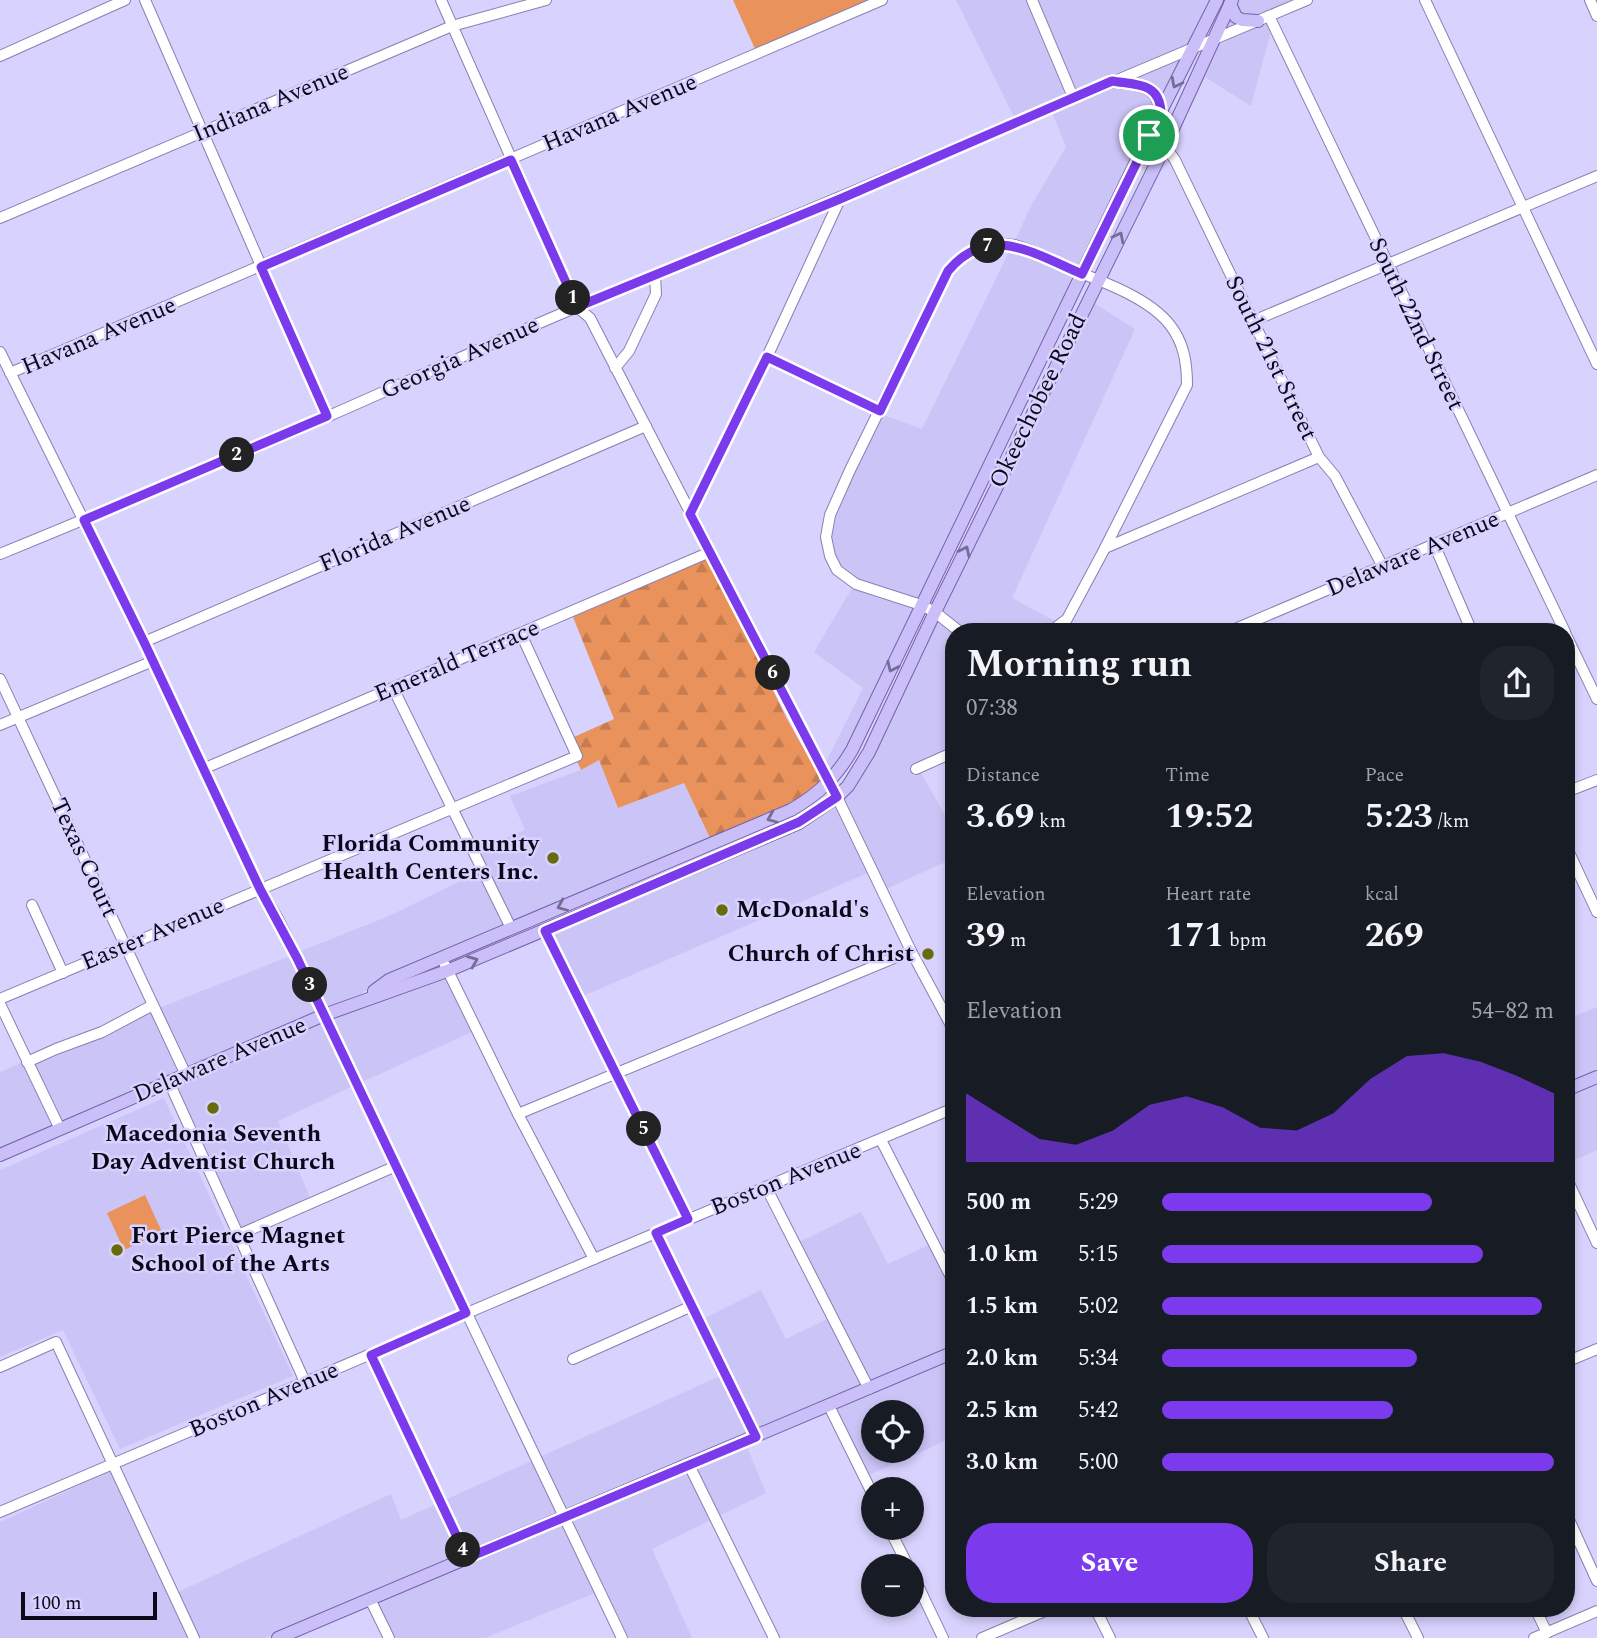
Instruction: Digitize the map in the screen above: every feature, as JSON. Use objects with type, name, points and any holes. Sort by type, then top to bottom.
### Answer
[{"type":"main road","name":"Okeechobee Road","points":[[829,783],[852,750],[1217,0]]},
{"type":"main road","name":"Okeechobee Road","points":[[837,797],[848,786],[869,752],[1098,278],[1165,146],[1231,2]]},
{"type":"main road","points":[[1231,2],[1236,17],[1242,20],[1263,18]]},
{"type":"main road","points":[[1112,81],[1150,88],[1160,102],[1161,113]]},
{"type":"main road","name":"Delaware Avenue","points":[[362,1000],[388,981],[791,810],[829,783]]},
{"type":"main road","name":"Delaware Avenue","points":[[0,1155],[324,1015],[447,971],[545,931],[799,822],[837,797]]},
{"type":"main road","points":[[1575,1086],[1597,1077]]},
{"type":"main road","points":[[278,1638],[945,1356]]},
{"type":"street","points":[[0,56],[125,0]]},
{"type":"street","points":[[145,0],[327,416]]},
{"type":"street","points":[[441,0],[577,307],[590,318],[837,797],[911,951],[945,1014]]},
{"type":"street","name":"Indiana Avenue","points":[[0,218],[452,26],[546,0]]},
{"type":"street","name":"Havana Avenue","points":[[10,373],[882,0]]},
{"type":"street","points":[[1032,0],[1073,97]]},
{"type":"street","name":"Georgia Avenue","points":[[0,554],[577,307],[840,199],[1073,97],[1307,0]]},
{"type":"street","points":[[1425,0],[1597,364]]},
{"type":"street","points":[[1590,0],[1597,16]]},
{"type":"street","name":"South 22nd Street","points":[[1263,18],[1387,264],[1560,623]]},
{"type":"street","name":"South 21st Street","points":[[1165,146],[1175,160],[1319,457],[1335,476],[1383,567]]},
{"type":"street","points":[[1253,321],[1597,176]]},
{"type":"street","points":[[690,514],[840,199]]},
{"type":"street","points":[[949,623],[921,605],[856,584],[837,570],[830,556],[826,537],[830,515],[948,271],[960,257],[983,247],[1014,245],[1082,274],[1098,278],[1158,312],[1182,344],[1187,367],[1187,385],[1105,548],[1067,619],[1062,623]]},
{"type":"street","points":[[615,368],[629,351],[656,294],[655,276]]},
{"type":"street","points":[[0,352],[144,642],[260,889],[324,1015],[622,1638]]},
{"type":"street","points":[[767,357],[880,411]]},
{"type":"street","name":"Florida Avenue","points":[[144,642],[646,426]]},
{"type":"street","points":[[1105,548],[1319,457]]},
{"type":"street","name":"Delaware Avenue","points":[[1249,623],[1597,475]]},
{"type":"street","points":[[1434,544],[1468,623]]},
{"type":"street","name":"Emerald Terrace","points":[[203,769],[710,552]]},
{"type":"street","name":"Easter Avenue","points":[[0,1001],[577,756],[521,634]]},
{"type":"street","name":"South 22nd Street","points":[[1575,654],[1597,699]]},
{"type":"street","points":[[0,725],[153,661]]},
{"type":"street","name":"Texas Court","points":[[0,679],[186,1075]]},
{"type":"street","points":[[393,688],[511,928]]},
{"type":"street","points":[[916,769],[945,756]]},
{"type":"street","points":[[1575,789],[1597,780]]},
{"type":"street","points":[[1575,865],[1597,912]]},
{"type":"street","points":[[32,905],[63,973]]},
{"type":"street","points":[[545,931],[688,1219]]},
{"type":"street","points":[[518,1114],[911,951]]},
{"type":"street","points":[[442,958],[518,1114],[594,1259]]},
{"type":"street","points":[[0,1001],[60,1129]]},
{"type":"street","points":[[27,1062],[102,1032],[153,1005]]},
{"type":"street","points":[[169,1082],[305,1382]]},
{"type":"street","name":"Boston Avenue","points":[[0,1512],[945,1112]]},
{"type":"street","points":[[881,1140],[945,1265]]},
{"type":"street","points":[[239,1235],[396,1166]]},
{"type":"street","points":[[766,1187],[869,1389]]},
{"type":"street","points":[[1575,1196],[1597,1243]]},
{"type":"street","points":[[656,1233],[756,1437]]},
{"type":"street","points":[[573,1359],[692,1307]]},
{"type":"street","points":[[0,1367],[56,1342],[194,1638]]},
{"type":"street","points":[[1575,1358],[1597,1349]]},
{"type":"street","points":[[371,1355],[467,1558]]},
{"type":"street","points":[[830,1406],[864,1477]]},
{"type":"street","points":[[689,1465],[774,1638]]},
{"type":"street","points":[[1575,1528],[1592,1556],[1597,1581]]},
{"type":"street","points":[[370,1598],[389,1638]]},
{"type":"street","points":[[924,1598],[943,1638]]},
{"type":"street","points":[[1534,1638],[1597,1611]]},
{"type":"street","points":[[982,1638],[1031,1617]]},
{"type":"street","points":[[1100,1617],[1110,1638]]},
{"type":"street","points":[[1252,1617],[1263,1638]]},
{"type":"street","points":[[1408,1617],[1418,1638]]},
{"type":"street","points":[[1539,1617],[1546,1633]]},
{"type":"shaded area","points":[[956,0],[1026,0],[1066,94],[1014,117]]},
{"type":"shaded area","points":[[1037,0],[1211,0],[1191,43],[1075,90]]},
{"type":"shaded area","points":[[1238,0],[1292,0],[1223,30]]},
{"type":"shaded area","points":[[1267,22],[1271,31],[1251,106],[1205,77],[1171,145],[1215,46]]},
{"type":"shaded area","points":[[1183,58],[1079,267],[1015,240],[1032,204],[1066,147],[1052,112]]},
{"type":"shaded area","points":[[1010,250],[1075,276],[919,598],[858,580],[841,567],[834,554],[831,537],[834,517],[854,473],[884,415],[922,429]]},
{"type":"shaded area","points":[[1094,303],[1135,329],[1012,598],[1055,621],[956,623],[942,611]]},
{"type":"shaded area","points":[[851,586],[874,597],[914,608],[848,747],[830,774],[825,764],[863,688],[814,652]]},
{"type":"shaded area","points":[[937,620],[945,626],[945,750],[909,767],[913,776],[921,773],[945,815],[945,862],[886,889],[843,799]]},
{"type":"shaded area","points":[[599,760],[618,808],[684,783],[710,838],[513,922],[478,849],[525,830],[510,796],[581,770]]},
{"type":"shaded area","points":[[835,805],[868,873],[583,996],[552,934],[801,827]]},
{"type":"shaded area","points":[[479,872],[504,925],[386,975],[360,995],[326,1009],[299,952],[389,916]]},
{"type":"shaded area","points":[[290,956],[318,1013],[188,1068],[159,1008]]},
{"type":"shaded area","points":[[445,977],[472,1032],[362,1082],[331,1018]]},
{"type":"shaded area","points":[[1597,1007],[1597,1072],[1575,1081],[1575,1016]]},
{"type":"shaded area","points":[[151,1012],[179,1072],[62,1122],[34,1065],[104,1037]]},
{"type":"shaded area","points":[[322,1022],[353,1086],[278,1121],[310,1198],[241,1228],[176,1085]]},
{"type":"shaded area","points":[[23,1062],[53,1126],[0,1149],[0,1072]]},
{"type":"shaded area","points":[[1597,1083],[1597,1150],[1575,1160],[1575,1092]]},
{"type":"shaded area","name":"Fort Pierce Magnet School of the Arts","points":[[164,1098],[293,1376],[120,1449],[63,1330],[0,1357],[0,1170]]},
{"type":"shaded area","points":[[861,1212],[888,1264],[929,1245],[945,1276],[945,1350],[871,1382],[799,1242]]},
{"type":"shaded area","points":[[761,1290],[786,1339],[827,1319],[862,1386],[758,1430],[703,1319]]},
{"type":"shaded area","points":[[945,1362],[945,1441],[924,1450],[924,1400],[861,1400],[861,1459],[836,1409]]},
{"type":"shaded area","points":[[720,1376],[749,1434],[566,1511],[540,1457]]},
{"type":"shaded area","points":[[747,1447],[766,1493],[719,1516],[696,1468]]},
{"type":"shaded area","points":[[531,1461],[557,1514],[469,1551],[445,1500]]},
{"type":"shaded area","points":[[863,1463],[896,1463],[869,1475]]},
{"type":"shaded area","points":[[111,1471],[189,1638],[0,1638],[0,1522]]},
{"type":"shaded area","points":[[687,1472],[711,1520],[652,1549],[692,1638],[627,1638],[570,1520]]},
{"type":"shaded area","points":[[391,1494],[401,1520],[436,1504],[460,1555],[265,1638],[199,1638],[178,1592]]},
{"type":"shaded area","points":[[561,1524],[595,1593],[485,1638],[394,1638],[377,1601]]},
{"type":"green space","points":[[733,0],[868,0],[755,49]]},
{"type":"green space","points":[[708,558],[787,719],[819,776],[820,784],[788,805],[710,838],[684,783],[618,808],[599,760],[581,770],[577,761],[583,758],[574,737],[614,719],[573,617]]},
{"type":"green space","points":[[145,1195],[162,1232],[124,1250],[107,1213]]},
{"type":"place","name":"Florida Community Health Centers Inc.","points":[[553,858]]},
{"type":"place","name":"McDonald's","points":[[722,910]]},
{"type":"place","name":"Church of Christ","points":[[928,954]]},
{"type":"place","name":"Macedonia Seventh Day Adventist Church","points":[[213,1108]]},
{"type":"place","name":"Fort Pierce Magnet School of the Arts","points":[[117,1250]]},
{"type":"route","points":[[1112,81],[1150,88],[1156,93],[1161,113],[1149,135],[1082,274],[1014,245],[995,244],[960,257],[948,271],[880,411],[767,357],[690,514],[837,797],[799,822],[545,931],[688,1219],[656,1233],[756,1437],[467,1558],[371,1355],[466,1313],[84,520],[327,416],[261,267],[511,160],[577,307],[840,199],[1112,81]]}]
